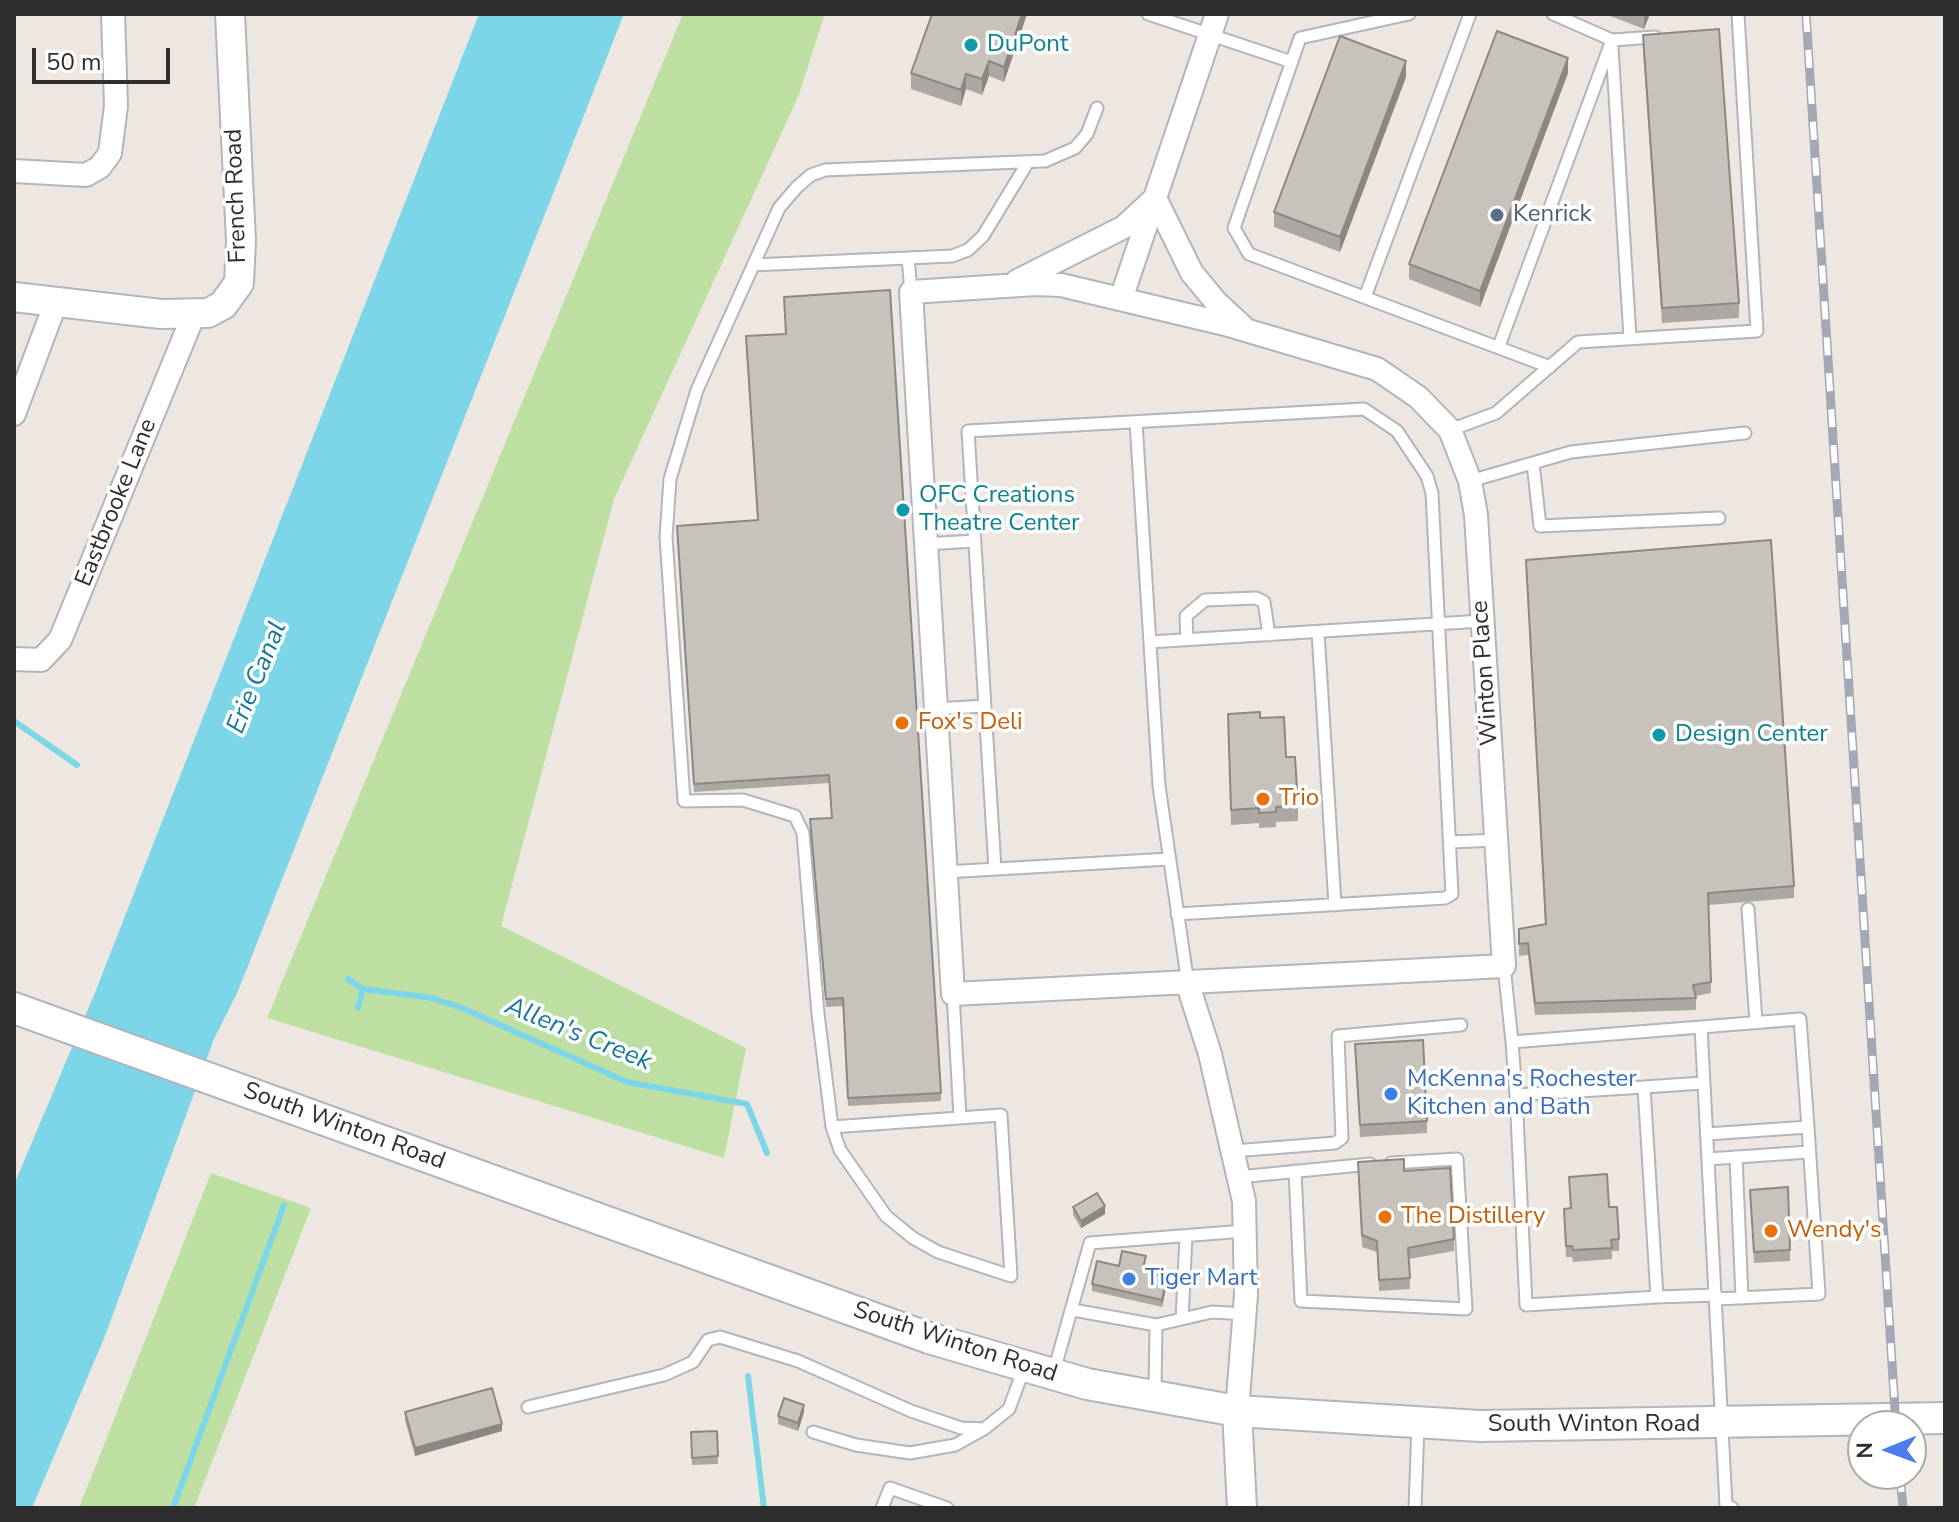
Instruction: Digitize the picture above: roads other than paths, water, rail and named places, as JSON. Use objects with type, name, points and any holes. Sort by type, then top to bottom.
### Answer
[{"type":"main road","name":"South Winton Road","points":[[23,1011],[929,1338],[1039,1371],[1155,1396],[1237,1411],[1480,1426],[1724,1425],[1945,1418]]},
{"type":"street","points":[[14,171],[86,175],[100,167],[110,153],[116,106],[113,14]]},
{"type":"street","name":"French Road","points":[[194,314],[208,313],[223,305],[239,283],[241,241],[230,14]]},
{"type":"street","points":[[1121,299],[1217,14]]},
{"type":"street","points":[[1005,287],[1124,227],[1155,198]]},
{"type":"street","points":[[1155,198],[1192,273],[1216,302],[1246,330]]},
{"type":"street","name":"Winton Place","points":[[911,292],[1061,285],[1246,330],[1377,369],[1418,397],[1450,430],[1470,481],[1504,966]]},
{"type":"street","points":[[911,292],[953,994],[1188,985],[1504,966]]},
{"type":"street","points":[[14,297],[194,314]]},
{"type":"street","points":[[14,414],[56,302]]},
{"type":"street","name":"Eastbrooke Lane","points":[[14,659],[41,660],[60,640],[194,314]]},
{"type":"street","points":[[1188,985],[1210,1054],[1233,1151],[1245,1231],[1245,1314],[1237,1411],[1242,1508]]},
{"type":"lane","points":[[1148,14],[1292,62]]},
{"type":"lane","points":[[1409,14],[1300,38],[1234,228],[1249,254],[1550,367]]},
{"type":"lane","points":[[1365,297],[1470,14]]},
{"type":"lane","points":[[1553,14],[1612,40],[1675,36]]},
{"type":"lane","points":[[1450,430],[1496,413],[1578,342],[1757,331],[1738,14]]},
{"type":"lane","points":[[1723,33],[1739,32]]},
{"type":"lane","points":[[1499,346],[1612,40]]},
{"type":"lane","points":[[1612,40],[1630,338]]},
{"type":"lane","points":[[832,1127],[1001,1115],[1011,1276],[938,1252],[913,1238],[886,1216],[840,1150],[832,1127],[818,1014],[803,833],[795,816],[743,800],[684,801],[666,537],[670,479],[697,390],[779,208],[811,175],[825,170],[1045,161],[1075,148],[1087,134],[1097,108]]},
{"type":"lane","points":[[753,265],[952,256],[968,250],[983,236],[1028,162]]},
{"type":"lane","points":[[908,258],[911,292]]},
{"type":"lane","points":[[995,869],[968,431],[1364,409],[1380,416],[1397,431],[1427,476],[1432,493],[1452,842],[1452,894],[1445,898],[1177,914]]},
{"type":"lane","points":[[1136,422],[1159,786],[1188,985]]},
{"type":"lane","points":[[1470,481],[1571,452],[1745,433]]},
{"type":"lane","points":[[1533,463],[1540,526],[1719,518]]},
{"type":"lane","points":[[925,544],[975,541]]},
{"type":"lane","points":[[1187,640],[1186,616],[1205,600],[1256,598],[1264,602],[1268,610],[1269,635]]},
{"type":"lane","points":[[1150,642],[1482,621]]},
{"type":"lane","points":[[1318,632],[1335,905]]},
{"type":"lane","points":[[935,709],[985,706]]},
{"type":"lane","points":[[1452,842],[1496,840]]},
{"type":"lane","points":[[945,872],[1169,859]]},
{"type":"lane","points":[[1748,909],[1756,1022]]},
{"type":"lane","points":[[1504,966],[1516,1095],[1526,1305],[1657,1297],[1742,1298],[1819,1294],[1800,1019],[1512,1042]]},
{"type":"lane","points":[[953,994],[960,1117]]},
{"type":"lane","points":[[1233,1151],[1335,1143],[1342,1138],[1338,1036],[1461,1025]]},
{"type":"lane","points":[[1701,1027],[1724,1425],[1725,1507]]},
{"type":"lane","points":[[1516,1095],[1703,1083]]},
{"type":"lane","points":[[1644,1087],[1657,1297]]},
{"type":"lane","points":[[1707,1134],[1808,1127]]},
{"type":"lane","points":[[1708,1159],[1809,1152]]},
{"type":"lane","points":[[1736,1157],[1742,1298]]},
{"type":"lane","points":[[1239,1177],[1295,1171],[1347,1166],[1457,1159],[1466,1309],[1301,1301],[1295,1171]]},
{"type":"lane","points":[[813,1432],[856,1445],[910,1453],[955,1445],[984,1429],[1009,1409],[1039,1371],[1073,1310],[1090,1243],[1245,1231]]},
{"type":"lane","points":[[1182,1319],[1186,1236]]},
{"type":"lane","points":[[1073,1310],[1156,1325],[1212,1312],[1245,1314]]},
{"type":"lane","points":[[1155,1396],[1156,1325]]},
{"type":"lane","points":[[528,1407],[664,1375],[693,1362],[708,1340],[720,1337],[798,1361],[961,1428],[984,1429]]},
{"type":"lane","points":[[1415,1508],[1418,1422]]},
{"type":"lane","points":[[882,1508],[890,1488],[947,1508]]},
{"type":"water","name":"Erie Canal","points":[[479,14],[624,14],[238,991],[214,1039],[105,1336],[32,1508],[14,1508],[14,1185],[94,995]]},
{"type":"waterway","name":"Allen's Creek","points":[[14,721],[77,765]]},
{"type":"waterway","name":"Allen's Creek","points":[[348,979],[363,989],[432,998],[462,1008],[627,1082],[747,1104],[767,1153]]},
{"type":"waterway","points":[[358,1008],[363,989]]},
{"type":"waterway","points":[[173,1508],[284,1205]]},
{"type":"waterway","name":"Allen's Creek","points":[[748,1376],[764,1508]]},
{"type":"railway","points":[[1806,14],[1895,1410]]},
{"type":"railway","points":[[1901,1490],[1903,1508]]},
{"type":"place","name":"DuPont","points":[[971,45]]},
{"type":"place","name":"Kenrick","points":[[1497,215]]},
{"type":"place","name":"OFC Creations Theatre Center","points":[[903,510]]},
{"type":"place","name":"Fox's Deli","points":[[902,723]]},
{"type":"place","name":"Design Center","points":[[1659,735]]},
{"type":"place","name":"Trio","points":[[1263,799]]},
{"type":"place","name":"McKenna's Rochester Kitchen and Bath","points":[[1391,1094]]},
{"type":"place","name":"The Distillery","points":[[1385,1217]]},
{"type":"place","name":"Wendy's","points":[[1771,1231]]},
{"type":"place","name":"Tiger Mart","points":[[1129,1279]]}]
